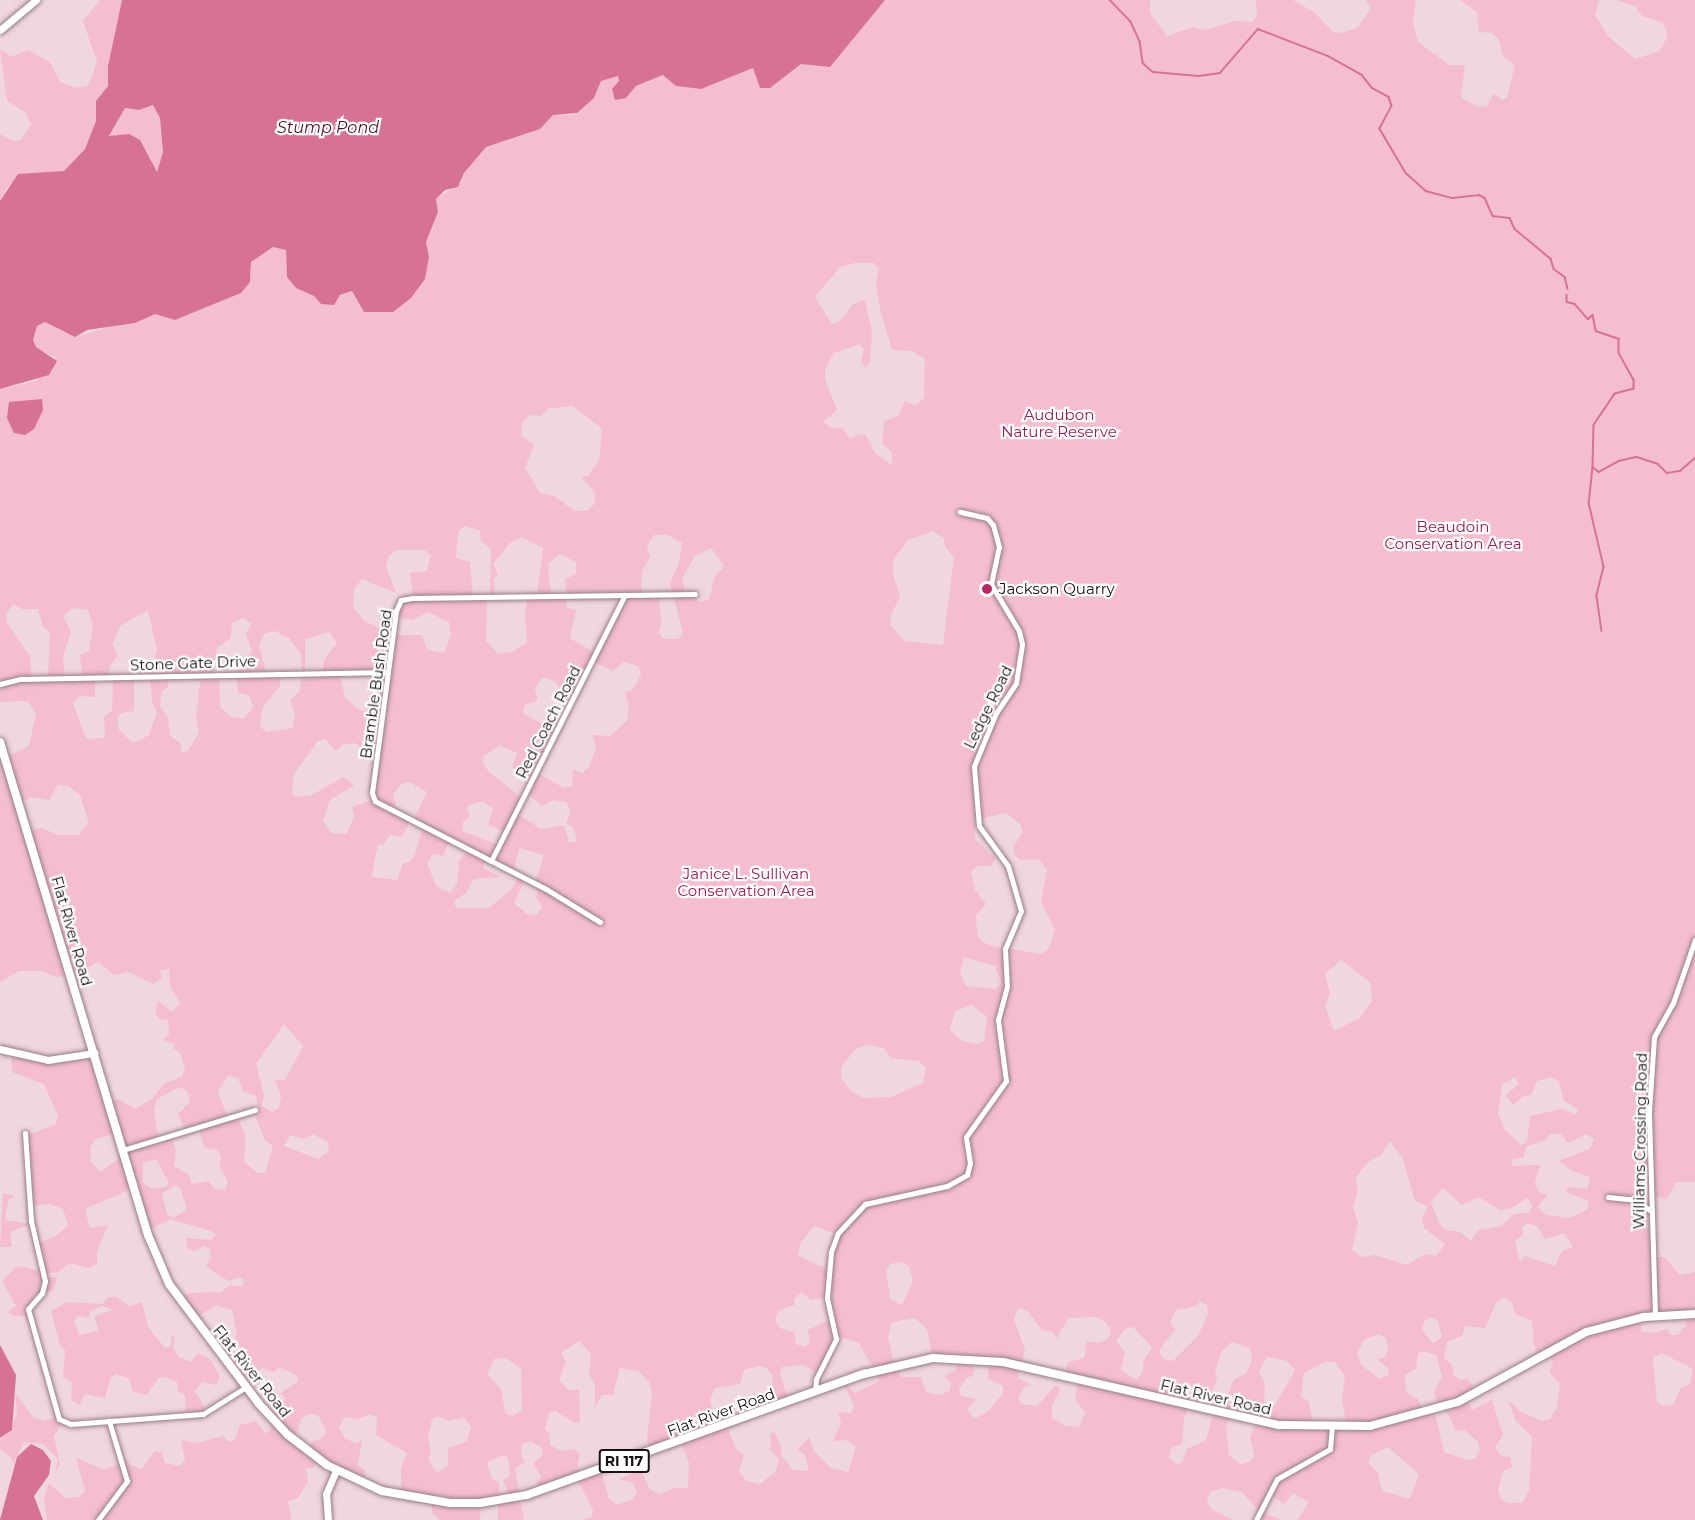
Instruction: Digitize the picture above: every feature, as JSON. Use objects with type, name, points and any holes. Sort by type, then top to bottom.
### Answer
[{"type":"main road","name":"Flat River Road","points":[[0,742],[148,1234],[169,1284],[246,1387],[288,1436],[336,1470],[382,1491],[426,1501],[480,1503],[509,1498],[578,1478],[815,1393],[914,1361],[965,1358],[1003,1362],[1278,1425],[1332,1428],[1370,1426],[1432,1412],[1490,1386],[1568,1340],[1608,1325],[1655,1316],[1695,1314]]},
{"type":"street","points":[[0,30],[36,0]]},
{"type":"street","name":"Ledge Road","points":[[815,1393],[816,1379],[836,1339],[827,1298],[831,1252],[838,1233],[865,1204],[947,1186],[967,1175],[970,1163],[965,1139],[1006,1082],[998,1026],[1007,987],[1005,949],[1021,911],[1008,866],[980,826],[974,766],[996,713],[1016,683],[1022,644],[1019,631],[991,584],[999,547],[993,525],[987,518],[960,512]]},
{"type":"street","name":"Bramble Bush Road","points":[[600,921],[581,913],[546,889],[375,801],[372,793],[396,611],[403,599],[695,594]]},
{"type":"street","name":"Red Coach Road","points":[[491,861],[625,595]]},
{"type":"street","name":"Stone Gate Drive","points":[[0,684],[20,679],[388,672]]},
{"type":"street","name":"Williams Crossing Road","points":[[1655,1316],[1650,1210],[1654,1037],[1673,1003],[1695,940]]},
{"type":"street","points":[[0,1049],[48,1060],[93,1053]]},
{"type":"street","points":[[123,1150],[255,1110]]},
{"type":"street","points":[[26,1133],[31,1221],[45,1281],[42,1293],[27,1309],[59,1419],[64,1422],[109,1421],[203,1414],[246,1387]]},
{"type":"street","points":[[1608,1197],[1635,1200],[1650,1210]]},
{"type":"street","points":[[98,1520],[127,1481],[109,1421]]},
{"type":"street","points":[[1256,1520],[1277,1479],[1330,1449],[1332,1428]]},
{"type":"street","points":[[328,1520],[326,1494],[336,1470]]},
{"type":"green space","points":[[100,0],[122,0],[108,66],[108,86],[96,101],[96,121],[85,149],[64,171],[28,176],[7,187],[0,201],[0,134],[13,141],[21,140],[31,124],[26,113],[7,101],[0,49],[12,57],[28,50],[50,62],[60,82],[76,88],[88,86],[97,62],[83,21]]},
{"type":"green space","points":[[885,0],[1150,0],[1150,13],[1167,36],[1193,27],[1204,30],[1235,21],[1252,22],[1257,16],[1256,0],[1293,0],[1315,13],[1333,32],[1343,33],[1358,27],[1371,8],[1366,0],[1416,0],[1413,23],[1418,42],[1449,65],[1465,65],[1461,98],[1478,107],[1487,106],[1494,93],[1502,100],[1507,98],[1515,65],[1503,57],[1499,40],[1492,33],[1479,32],[1477,12],[1460,0],[1599,0],[1595,15],[1609,37],[1635,59],[1660,51],[1667,37],[1666,29],[1661,22],[1642,16],[1635,6],[1617,0],[1695,0],[1695,1182],[1676,1182],[1667,1199],[1651,1196],[1649,1225],[1651,1257],[1664,1257],[1680,1275],[1695,1272],[1695,1520],[1297,1520],[1309,1502],[1293,1493],[1284,1504],[1270,1494],[1261,1512],[1281,1520],[1256,1520],[1260,1512],[1242,1492],[1223,1488],[1210,1492],[1207,1502],[1212,1510],[1233,1520],[582,1520],[592,1517],[593,1510],[577,1479],[539,1490],[537,1483],[541,1477],[533,1463],[541,1457],[543,1449],[531,1441],[522,1444],[521,1455],[525,1462],[515,1468],[524,1520],[498,1520],[498,1501],[481,1503],[480,1520],[440,1520],[432,1513],[432,1502],[401,1496],[401,1468],[407,1453],[376,1435],[377,1418],[370,1414],[359,1419],[345,1417],[339,1427],[345,1438],[355,1443],[362,1441],[358,1465],[366,1472],[362,1483],[318,1460],[313,1468],[306,1468],[308,1481],[298,1498],[288,1502],[291,1520],[47,1520],[44,1498],[49,1483],[65,1498],[79,1497],[85,1491],[76,1458],[104,1470],[127,1460],[130,1465],[142,1469],[155,1451],[162,1453],[165,1463],[180,1466],[185,1460],[181,1440],[197,1443],[223,1436],[229,1442],[235,1439],[240,1425],[256,1421],[266,1434],[274,1424],[266,1412],[274,1404],[282,1403],[286,1398],[280,1394],[298,1381],[297,1376],[280,1367],[274,1372],[262,1368],[243,1384],[221,1355],[231,1349],[237,1333],[232,1310],[216,1305],[194,1319],[179,1298],[190,1293],[221,1292],[230,1285],[242,1287],[244,1280],[241,1277],[228,1281],[206,1266],[211,1258],[210,1249],[204,1246],[194,1251],[187,1248],[186,1238],[210,1240],[217,1235],[211,1231],[170,1219],[147,1231],[133,1188],[85,1209],[90,1228],[108,1225],[97,1252],[97,1263],[89,1268],[70,1263],[57,1273],[44,1273],[45,1277],[57,1277],[53,1291],[42,1293],[29,1316],[14,1316],[8,1312],[16,1306],[2,1281],[17,1266],[41,1271],[36,1244],[56,1236],[68,1225],[63,1209],[50,1204],[30,1206],[27,1135],[55,1125],[58,1116],[44,1084],[12,1072],[11,1053],[39,1060],[91,1054],[109,1102],[118,1099],[135,1109],[152,1099],[165,1083],[182,1077],[185,1068],[180,1053],[173,1048],[175,1044],[163,1040],[169,1035],[168,1020],[159,1019],[155,1012],[158,1001],[172,1012],[180,1003],[170,986],[169,969],[160,970],[162,978],[153,984],[128,972],[114,975],[98,962],[89,967],[87,983],[75,988],[70,974],[57,977],[41,971],[19,971],[0,982],[0,749],[7,757],[29,746],[36,714],[28,701],[0,702],[0,389],[36,381],[56,358],[36,348],[33,340],[37,326],[45,322],[64,332],[82,335],[155,314],[175,320],[241,293],[251,276],[251,262],[273,247],[286,249],[287,277],[296,288],[314,296],[321,304],[352,291],[364,312],[393,312],[416,292],[429,257],[426,242],[438,212],[436,199],[461,183],[464,173],[486,147],[530,133],[553,115],[573,115],[594,98],[601,81],[618,75],[626,98],[636,86],[664,75],[676,86],[700,89],[753,68],[761,88],[770,88],[801,64],[830,66]],"holes":[[[855,263],[874,263],[879,268],[876,283],[880,309],[892,350],[912,351],[925,359],[924,398],[915,405],[905,401],[898,416],[884,421],[882,443],[892,453],[892,465],[875,453],[866,435],[859,434],[850,439],[843,428],[832,428],[823,422],[837,410],[825,379],[825,369],[834,353],[860,344],[864,349],[861,361],[866,368],[870,361],[872,333],[865,300],[853,304],[840,321],[832,324],[815,297],[840,267]],[[573,406],[602,429],[599,460],[588,476],[581,476],[595,493],[594,504],[588,511],[575,511],[554,496],[540,493],[525,468],[534,445],[521,435],[523,422],[529,415],[541,416],[549,408]],[[464,526],[480,530],[481,541],[491,549],[490,596],[495,596],[494,579],[498,574],[493,564],[510,543],[522,537],[543,548],[537,595],[528,597],[525,615],[527,643],[512,652],[498,654],[486,641],[487,596],[473,596],[470,562],[456,558],[458,532]],[[933,531],[944,538],[945,547],[954,557],[943,645],[905,641],[891,626],[890,617],[900,597],[893,574],[894,559],[908,540]],[[654,535],[668,535],[682,543],[679,563],[670,583],[683,633],[678,639],[663,639],[659,632],[662,622],[658,595],[641,594],[642,571],[650,557],[647,546]],[[711,548],[724,566],[715,577],[709,599],[701,602],[686,594],[682,579],[694,557]],[[396,550],[424,550],[431,555],[427,571],[410,573],[413,598],[400,601],[396,617],[412,620],[428,612],[449,622],[451,635],[444,653],[427,650],[422,635],[394,635],[364,621],[353,607],[354,589],[362,579],[396,593],[386,566],[389,556]],[[559,554],[576,562],[576,573],[565,580],[566,595],[624,597],[596,654],[570,638],[576,610],[567,608],[566,597],[551,595],[548,564]],[[13,604],[22,609],[38,609],[43,627],[50,632],[48,679],[31,678],[30,656],[7,623],[6,614]],[[72,608],[88,610],[93,626],[89,651],[80,655],[82,678],[65,679],[63,656],[71,632],[63,616]],[[148,610],[157,650],[150,677],[152,702],[157,712],[149,735],[133,743],[119,730],[117,719],[121,713],[134,711],[134,678],[113,678],[112,711],[104,717],[105,738],[86,739],[73,703],[79,696],[95,697],[95,679],[109,677],[109,667],[118,655],[112,645],[120,626]],[[243,618],[252,623],[246,634],[252,651],[244,660],[236,662],[238,693],[249,695],[253,707],[244,719],[231,717],[220,707],[219,675],[213,674],[217,648],[231,638],[232,623]],[[275,631],[289,638],[301,654],[302,672],[300,691],[290,700],[295,714],[293,728],[267,732],[260,727],[263,707],[280,686],[280,675],[266,673],[259,645],[264,634]],[[329,632],[337,643],[324,660],[323,672],[305,672],[305,639]],[[593,661],[613,671],[623,662],[629,663],[639,667],[641,675],[632,690],[625,692],[629,707],[627,721],[610,736],[593,735],[596,748],[589,767],[583,773],[573,770],[572,786],[564,788],[536,772],[558,725],[538,722],[523,713],[525,705],[538,700],[535,689],[542,677],[555,681],[564,695],[573,699]],[[339,672],[387,673],[383,706],[372,704],[365,711],[358,709],[345,698]],[[201,676],[196,715],[199,732],[188,751],[181,753],[182,745],[170,735],[168,718],[160,706],[162,691],[168,687],[168,677]],[[325,739],[336,751],[342,745],[354,743],[377,755],[372,800],[352,807],[354,817],[346,834],[331,833],[323,820],[330,800],[354,785],[343,777],[312,795],[296,797],[292,794],[294,774],[318,741]],[[500,745],[517,753],[512,768],[530,781],[526,792],[542,806],[553,800],[566,802],[571,811],[566,823],[574,828],[577,842],[569,842],[564,825],[541,829],[516,813],[522,798],[489,772],[483,763],[484,756]],[[410,782],[427,792],[412,823],[423,828],[415,855],[409,862],[403,863],[397,880],[371,877],[378,845],[383,845],[390,835],[402,837],[410,821],[392,812],[396,803],[393,794],[401,784]],[[58,785],[69,786],[80,795],[89,823],[78,835],[59,835],[41,828],[28,831],[20,802],[31,797],[49,800]],[[483,801],[493,808],[488,824],[504,832],[498,845],[462,831],[463,822],[470,816],[466,806]],[[1006,813],[1020,824],[1023,832],[1013,847],[1015,855],[1020,860],[1038,859],[1047,869],[1041,903],[1055,929],[1049,948],[1041,954],[982,942],[977,934],[976,915],[986,904],[975,890],[971,872],[978,866],[991,866],[996,859],[975,839],[974,820]],[[449,842],[468,851],[459,861],[457,884],[450,893],[436,886],[427,863],[433,854],[443,856]],[[520,848],[544,855],[535,883],[539,886],[536,897],[542,907],[537,915],[527,914],[514,903],[525,879],[519,876],[512,889],[489,908],[456,908],[454,901],[466,893],[474,879],[500,877],[483,868],[486,859],[513,871]],[[964,957],[995,966],[1001,982],[996,989],[966,986],[960,973]],[[1341,960],[1370,982],[1372,1001],[1361,1017],[1334,1031],[1325,1006],[1330,993],[1325,974]],[[972,1005],[987,1017],[984,1041],[977,1044],[962,1041],[950,1030],[955,1011]],[[284,1024],[303,1046],[285,1080],[275,1080],[281,1096],[279,1108],[272,1112],[261,1106],[264,1096],[256,1064]],[[868,1045],[884,1048],[891,1058],[919,1061],[926,1068],[923,1083],[891,1097],[864,1098],[852,1092],[841,1078],[841,1068],[855,1049]],[[228,1075],[238,1078],[243,1091],[256,1096],[258,1108],[253,1111],[265,1140],[273,1146],[265,1173],[257,1173],[244,1161],[246,1138],[237,1115],[228,1117],[218,1092]],[[1515,1077],[1519,1084],[1506,1095],[1513,1105],[1524,1096],[1531,1095],[1537,1081],[1551,1077],[1559,1082],[1564,1101],[1578,1109],[1576,1115],[1562,1109],[1530,1116],[1527,1142],[1521,1145],[1505,1130],[1498,1114],[1502,1084]],[[179,1087],[187,1091],[190,1102],[178,1114],[185,1130],[198,1127],[205,1148],[217,1150],[221,1155],[220,1167],[228,1182],[225,1190],[214,1189],[209,1181],[192,1184],[189,1175],[174,1166],[176,1151],[171,1136],[158,1138],[154,1112],[157,1099]],[[117,1133],[124,1155],[100,1172],[91,1162],[90,1147],[96,1139]],[[313,1134],[329,1143],[328,1152],[318,1159],[284,1146],[290,1135],[304,1139]],[[1550,1134],[1561,1134],[1568,1143],[1586,1134],[1594,1139],[1590,1149],[1559,1161],[1572,1171],[1590,1177],[1587,1189],[1568,1187],[1566,1192],[1589,1201],[1587,1210],[1569,1218],[1546,1215],[1538,1207],[1547,1195],[1539,1192],[1535,1183],[1540,1165],[1511,1166],[1513,1159],[1523,1158],[1527,1146],[1546,1140]],[[1390,1141],[1403,1159],[1415,1201],[1428,1206],[1422,1218],[1424,1228],[1445,1244],[1436,1256],[1425,1254],[1407,1265],[1375,1255],[1362,1257],[1352,1250],[1358,1223],[1353,1207],[1358,1191],[1356,1177],[1369,1161],[1381,1155]],[[156,1159],[169,1183],[166,1187],[151,1188],[143,1183],[143,1163]],[[176,1185],[181,1189],[187,1210],[173,1218],[167,1214],[162,1193]],[[1443,1188],[1462,1205],[1478,1197],[1500,1210],[1512,1208],[1527,1198],[1533,1206],[1528,1213],[1514,1214],[1501,1226],[1478,1230],[1471,1241],[1460,1232],[1445,1230],[1439,1223],[1431,1202]],[[1527,1223],[1537,1226],[1545,1239],[1564,1233],[1573,1247],[1562,1251],[1555,1266],[1525,1256],[1520,1262],[1515,1241],[1523,1235],[1522,1227]],[[814,1226],[837,1234],[828,1267],[819,1266],[798,1255],[801,1242]],[[901,1262],[909,1266],[913,1281],[902,1305],[890,1299],[886,1271],[890,1264]],[[802,1292],[811,1300],[826,1297],[831,1319],[808,1330],[810,1342],[805,1347],[796,1344],[794,1332],[780,1328],[775,1321],[778,1311],[794,1305],[794,1299]],[[1504,1298],[1512,1303],[1515,1314],[1532,1321],[1534,1345],[1538,1354],[1549,1353],[1553,1362],[1550,1372],[1560,1384],[1557,1407],[1550,1419],[1542,1421],[1521,1412],[1509,1401],[1515,1420],[1532,1437],[1529,1491],[1522,1503],[1508,1503],[1501,1499],[1498,1489],[1503,1471],[1512,1467],[1510,1457],[1501,1456],[1495,1447],[1503,1435],[1488,1388],[1491,1400],[1472,1410],[1467,1399],[1476,1392],[1468,1378],[1461,1380],[1454,1376],[1452,1365],[1444,1358],[1447,1342],[1462,1336],[1465,1326],[1485,1328],[1496,1303]],[[1200,1301],[1207,1305],[1208,1314],[1198,1336],[1173,1361],[1163,1359],[1159,1350],[1175,1330],[1170,1322],[1176,1310],[1197,1306]],[[1018,1308],[1027,1310],[1042,1330],[1051,1331],[1057,1338],[1068,1318],[1097,1317],[1106,1322],[1111,1333],[1108,1339],[1099,1343],[1087,1341],[1084,1358],[1068,1362],[1065,1375],[1078,1380],[1075,1399],[1085,1413],[1079,1427],[1066,1426],[1052,1418],[1052,1405],[1060,1390],[1056,1385],[1037,1406],[1022,1404],[1018,1399],[1024,1387],[1031,1385],[1018,1378],[1025,1350],[1014,1319]],[[1687,1315],[1686,1325],[1678,1335],[1671,1335],[1667,1329],[1654,1333],[1642,1331],[1639,1319]],[[1432,1317],[1438,1321],[1442,1337],[1433,1344],[1422,1329],[1425,1320]],[[915,1318],[927,1329],[932,1357],[958,1359],[957,1369],[945,1376],[951,1382],[950,1390],[941,1395],[926,1392],[921,1377],[901,1377],[898,1365],[894,1365],[888,1336],[892,1322]],[[1133,1327],[1152,1347],[1143,1362],[1143,1372],[1136,1380],[1121,1370],[1125,1352],[1116,1341],[1126,1328]],[[1379,1334],[1386,1338],[1388,1350],[1384,1358],[1377,1359],[1389,1369],[1388,1375],[1380,1379],[1361,1365],[1357,1354],[1364,1340]],[[837,1336],[859,1343],[880,1381],[855,1393],[844,1383],[854,1406],[851,1413],[838,1412],[841,1423],[833,1441],[846,1440],[856,1447],[848,1472],[831,1468],[814,1451],[809,1437],[797,1450],[805,1454],[809,1471],[793,1470],[781,1455],[782,1447],[774,1432],[771,1433],[770,1450],[779,1459],[776,1471],[760,1484],[746,1481],[739,1471],[744,1455],[737,1451],[726,1425],[721,1426],[713,1413],[710,1400],[715,1388],[740,1384],[744,1370],[759,1366],[767,1368],[773,1377],[772,1386],[780,1405],[789,1402],[780,1374],[782,1367],[803,1365],[818,1374]],[[579,1341],[591,1354],[589,1374],[595,1385],[595,1407],[602,1395],[613,1395],[620,1368],[639,1371],[649,1382],[652,1394],[647,1439],[650,1451],[681,1442],[689,1463],[688,1488],[673,1488],[659,1495],[649,1488],[636,1458],[627,1461],[632,1473],[619,1479],[632,1482],[637,1491],[633,1499],[617,1505],[609,1499],[601,1471],[582,1477],[577,1466],[580,1455],[575,1449],[560,1451],[550,1445],[550,1434],[545,1429],[549,1413],[556,1411],[574,1423],[580,1422],[579,1389],[569,1391],[559,1380],[566,1362],[561,1353]],[[1232,1342],[1250,1348],[1252,1361],[1246,1374],[1234,1379],[1222,1412],[1214,1411],[1206,1440],[1187,1449],[1182,1463],[1176,1464],[1169,1458],[1171,1448],[1182,1444],[1184,1419],[1190,1406],[1206,1408],[1217,1378],[1215,1371],[1222,1351]],[[1422,1351],[1436,1355],[1442,1377],[1434,1391],[1439,1407],[1445,1408],[1456,1431],[1465,1430],[1478,1442],[1480,1450],[1475,1459],[1467,1460],[1444,1452],[1435,1413],[1424,1414],[1418,1399],[1406,1392],[1405,1375],[1416,1369],[1418,1354]],[[1661,1353],[1693,1369],[1690,1384],[1681,1388],[1673,1405],[1664,1406],[1657,1402],[1653,1358]],[[1267,1357],[1287,1361],[1295,1370],[1275,1405],[1264,1402],[1265,1384],[1259,1371]],[[506,1358],[521,1369],[522,1410],[513,1416],[505,1413],[501,1389],[487,1374],[494,1359]],[[975,1359],[989,1361],[988,1378],[1003,1386],[1003,1394],[988,1411],[974,1419],[967,1409],[976,1399],[961,1396],[959,1388],[968,1377],[973,1376]],[[1326,1361],[1335,1362],[1345,1376],[1342,1399],[1347,1428],[1314,1427],[1309,1402],[1301,1396],[1304,1373]],[[309,1414],[318,1415],[326,1430],[323,1438],[313,1441],[306,1450],[293,1440],[302,1418]],[[1231,1415],[1258,1421],[1250,1437],[1254,1456],[1250,1462],[1240,1464],[1229,1455],[1226,1426]],[[437,1416],[450,1421],[464,1417],[471,1428],[467,1441],[448,1448],[448,1466],[437,1473],[428,1459],[431,1452],[428,1437],[432,1419]],[[1388,1447],[1419,1474],[1410,1499],[1382,1491],[1378,1473],[1368,1462],[1371,1455]],[[503,1455],[508,1458],[510,1475],[503,1481],[511,1498],[500,1500],[499,1482],[491,1478],[487,1462]]]},
{"type":"green space","points":[[153,105],[160,117],[163,152],[157,172],[153,171],[147,152],[129,134],[109,137],[125,108],[139,110]]},
{"type":"green space","points":[[3,1193],[15,1196],[8,1200],[5,1220],[31,1224],[10,1232],[12,1247],[0,1247]]},
{"type":"green space","points":[[108,1297],[116,1297],[130,1306],[142,1302],[148,1327],[165,1348],[171,1346],[171,1337],[175,1336],[173,1349],[179,1357],[191,1362],[198,1353],[210,1359],[220,1377],[216,1385],[202,1382],[195,1391],[207,1412],[186,1415],[185,1395],[178,1391],[177,1382],[167,1377],[159,1378],[146,1395],[132,1391],[130,1379],[116,1374],[110,1379],[105,1398],[85,1394],[79,1405],[71,1399],[72,1382],[63,1376],[65,1350],[60,1345],[51,1311],[67,1302],[102,1304]],"holes":[[[103,1306],[113,1310],[94,1316],[99,1331],[79,1335],[74,1321],[78,1316],[89,1318],[90,1311]]]},
{"type":"green space","points":[[15,1393],[33,1417],[44,1421],[57,1417],[63,1422],[54,1436],[60,1464],[55,1474],[58,1459],[43,1444],[24,1442],[13,1464],[11,1457],[0,1449],[0,1440],[11,1431],[17,1413]]},
{"type":"water","name":"Stump Pond","points":[[122,0],[885,0],[830,67],[801,64],[770,88],[760,88],[753,68],[701,89],[676,86],[663,75],[636,86],[626,98],[615,100],[612,89],[619,81],[618,76],[601,81],[594,98],[577,113],[553,115],[540,129],[486,147],[464,173],[458,187],[445,190],[436,199],[438,212],[426,242],[429,257],[425,279],[411,298],[393,312],[364,312],[352,291],[340,295],[334,305],[321,304],[314,296],[296,288],[287,277],[286,250],[273,247],[251,262],[250,282],[241,293],[175,320],[155,314],[135,323],[87,330],[75,337],[45,322],[37,326],[33,340],[36,347],[57,361],[49,375],[0,389],[0,201],[18,174],[64,171],[85,149],[96,121],[96,101],[108,86],[108,66]],"holes":[[[153,105],[160,118],[163,152],[157,172],[140,140],[129,134],[109,136],[125,108],[139,110]]]},
{"type":"water","points":[[42,399],[43,410],[34,429],[25,435],[14,433],[7,418],[9,402]]},
{"type":"water","points":[[0,1345],[16,1375],[12,1430],[0,1438]]},
{"type":"water","points":[[31,1444],[43,1450],[51,1461],[49,1475],[34,1496],[43,1520],[0,1520],[17,1457]]},
{"type":"waterway","points":[[1110,0],[1131,22],[1140,41],[1143,63],[1153,72],[1199,76],[1220,73],[1258,29],[1328,56],[1362,75],[1372,88],[1389,97],[1392,106],[1380,129],[1406,173],[1426,191],[1452,198],[1479,195],[1485,198],[1493,216],[1510,218],[1515,229],[1551,259],[1554,269],[1565,277],[1568,289]]},
{"type":"waterway","points":[[1567,295],[1567,302],[1575,304],[1588,319],[1593,315],[1596,331],[1619,339],[1619,353],[1634,380],[1634,389],[1615,394],[1594,425],[1593,467],[1599,472],[1619,461],[1637,457],[1658,464],[1667,473],[1680,471],[1695,458]]},
{"type":"waterway","points":[[1593,467],[1589,503],[1604,567],[1597,596],[1602,631]]},
{"type":"place","name":"Jackson Quarry","points":[[987,589]]},
{"type":"park label","name":"Audubon Nature Reserve","points":[[1059,422]]},
{"type":"park label","name":"Beaudoin Conservation Area","points":[[1453,534]]},
{"type":"park label","name":"Janice L. Sullivan Conservation Area","points":[[746,882]]}]
